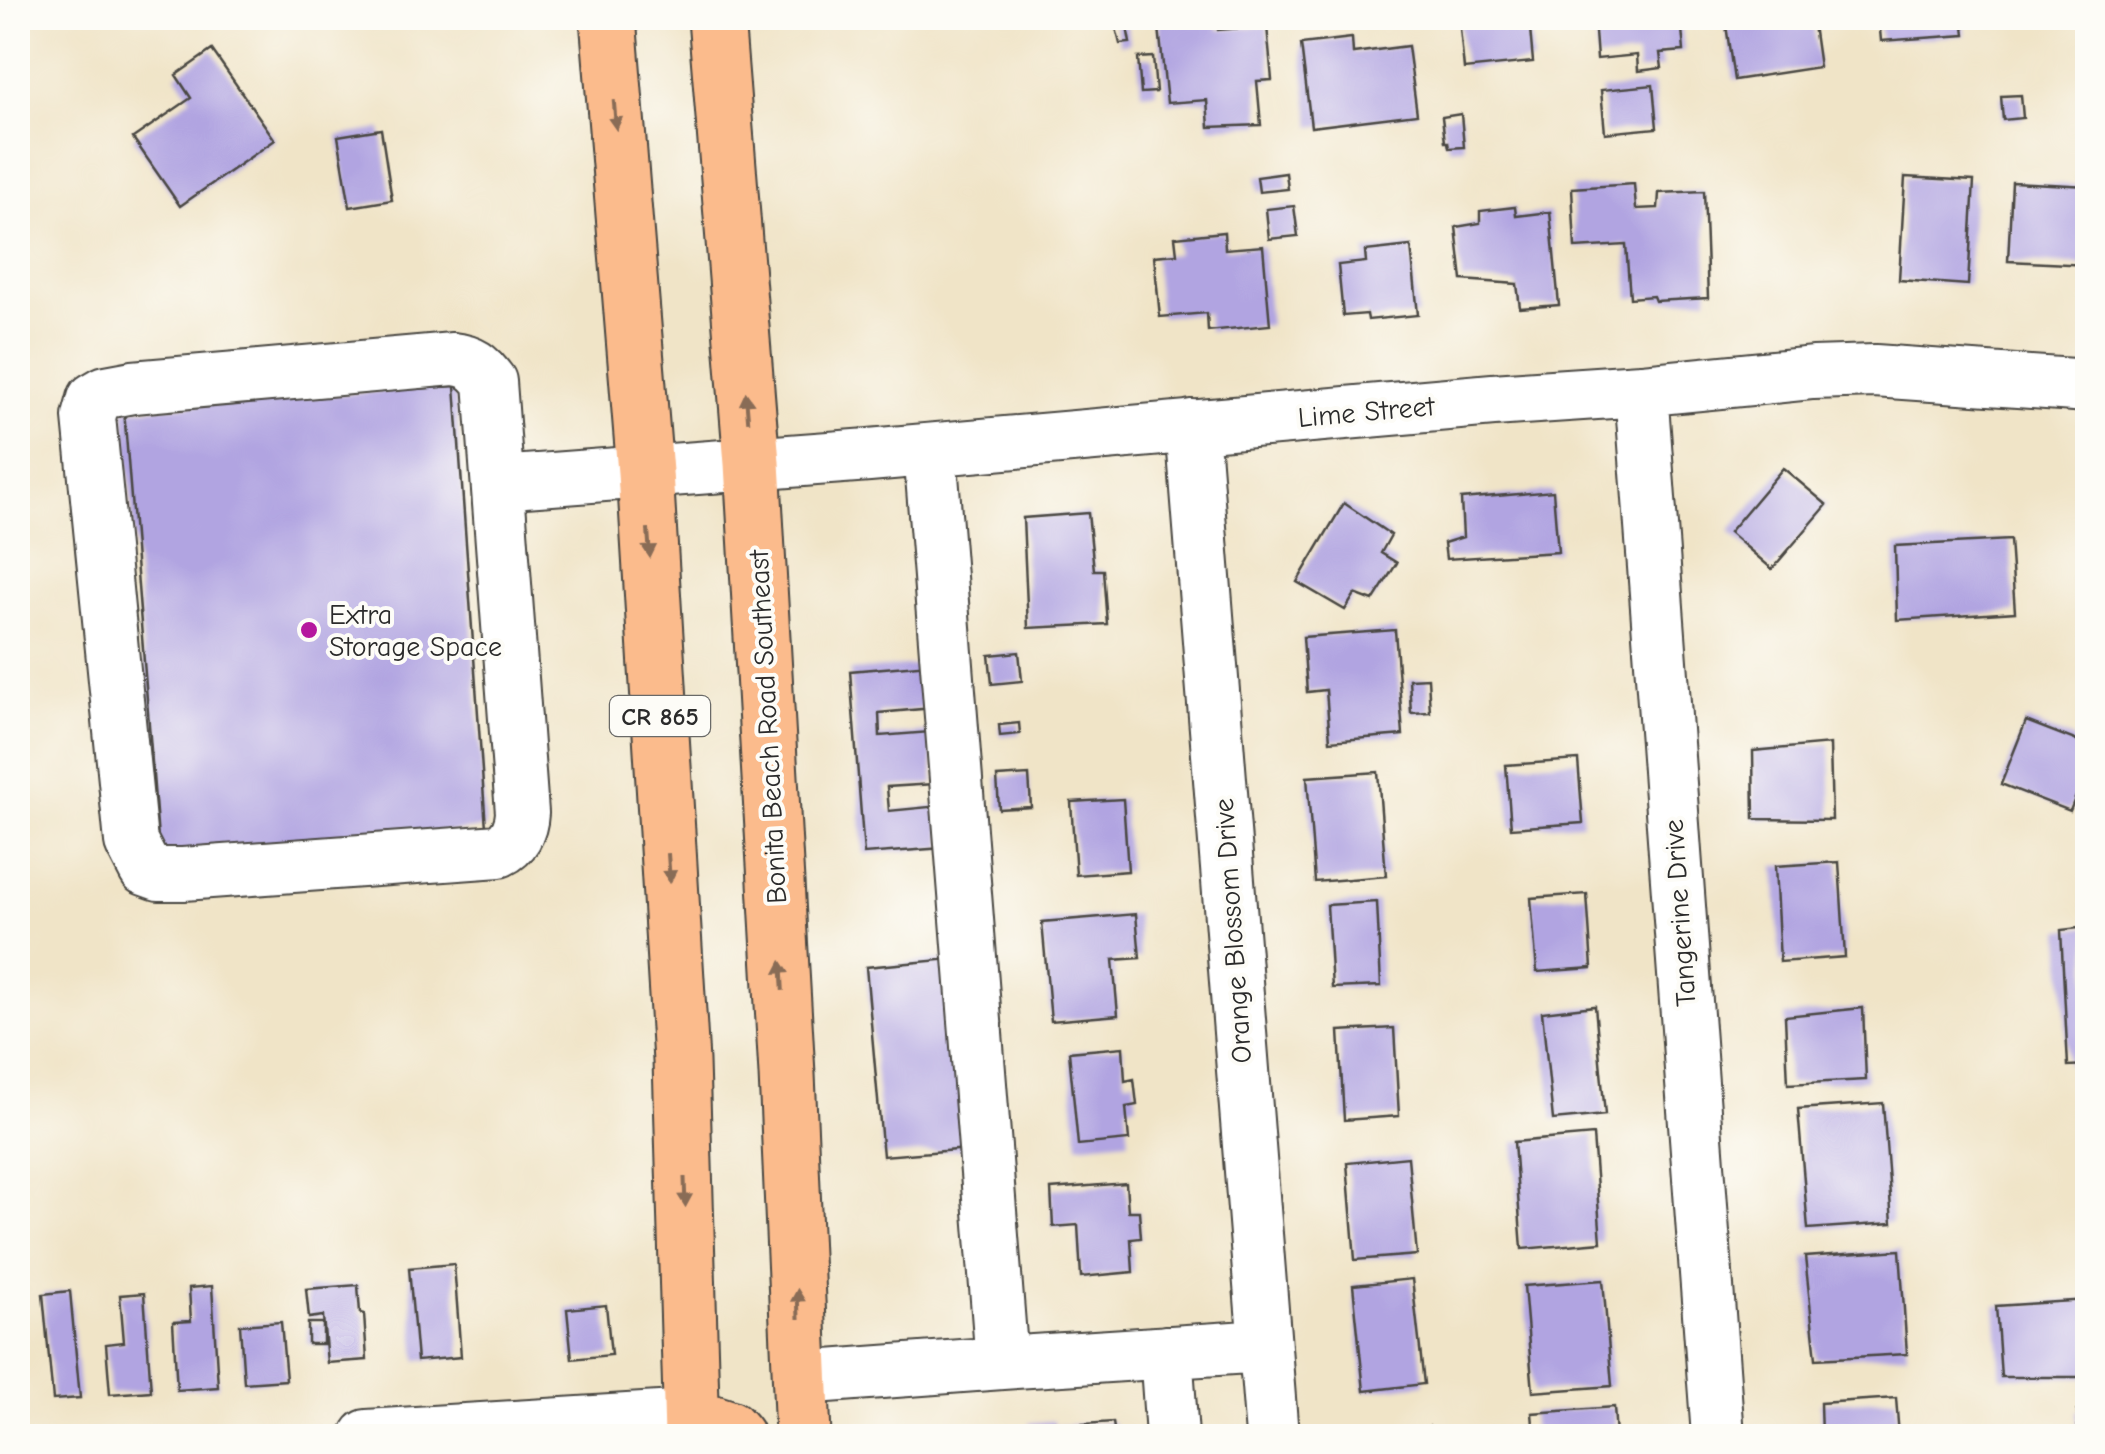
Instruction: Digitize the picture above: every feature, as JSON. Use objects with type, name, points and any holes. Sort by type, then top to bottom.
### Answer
[{"type":"main road","name":"CR 865","points":[[608,18],[645,472],[707,1430]]},
{"type":"main road","name":"Bonita Beach Road Southeast","points":[[716,18],[752,463],[788,1092],[803,1436]]},
{"type":"street","points":[[466,360],[478,366],[490,382],[498,483],[522,814],[516,836],[508,847],[499,851],[183,874],[159,874],[146,869],[131,842],[89,416],[94,398],[132,387],[466,360]]},
{"type":"street","name":"Lime Street","points":[[498,483],[1641,390],[1813,372],[1876,371],[2088,386]]},
{"type":"street","name":"Tangerine Drive","points":[[1641,390],[1718,1436]]},
{"type":"street","name":"Orange Blossom Drive","points":[[1192,426],[1272,1436]]},
{"type":"street","points":[[930,450],[1002,1363]]},
{"type":"street","points":[[801,1378],[1264,1346]]},
{"type":"street","points":[[1166,1352],[1172,1436]]},
{"type":"street","points":[[368,1436],[707,1430]]},
{"type":"building","points":[[1158,18],[1216,18],[1218,30],[1267,26],[1272,80],[1257,81],[1261,125],[1209,127],[1207,100],[1167,103]]},
{"type":"building","points":[[1459,18],[1529,18],[1533,62],[1464,69]]},
{"type":"building","points":[[1594,18],[1681,18],[1684,51],[1660,53],[1662,68],[1638,71],[1637,55],[1597,59]]},
{"type":"building","points":[[1725,18],[1812,18],[1819,67],[1734,80]]},
{"type":"building","points":[[1879,18],[1963,18],[1965,35],[1881,41]]},
{"type":"building","points":[[1126,21],[1130,43],[1120,44],[1115,24]]},
{"type":"building","points":[[1352,38],[1353,53],[1408,46],[1417,114],[1311,127],[1301,44]]},
{"type":"building","points":[[212,50],[275,140],[180,206],[133,138],[191,98],[176,75]]},
{"type":"building","points":[[1153,57],[1156,92],[1141,93],[1138,58]]},
{"type":"building","points":[[1653,85],[1657,128],[1605,133],[1601,90]]},
{"type":"building","points":[[2021,95],[2023,118],[2003,120],[2001,96]]},
{"type":"building","points":[[1461,114],[1464,147],[1449,148],[1442,117]]},
{"type":"building","points":[[381,129],[392,200],[350,207],[338,136]]},
{"type":"building","points":[[1286,173],[1288,189],[1259,192],[1257,177]]},
{"type":"building","points":[[1905,177],[1974,181],[1968,285],[1899,280]]},
{"type":"building","points":[[2012,182],[2088,186],[2088,265],[2008,261]]},
{"type":"building","points":[[1634,184],[1636,209],[1658,208],[1659,193],[1704,191],[1708,298],[1630,298],[1626,245],[1575,248],[1572,188]]},
{"type":"building","points":[[1294,206],[1298,236],[1269,239],[1266,209]]},
{"type":"building","points":[[1515,207],[1516,216],[1550,212],[1559,305],[1520,308],[1517,284],[1462,280],[1456,227],[1480,223],[1480,211]]},
{"type":"building","points":[[1224,232],[1225,249],[1263,246],[1270,325],[1208,331],[1207,313],[1160,317],[1154,256],[1177,254],[1175,237]]},
{"type":"building","points":[[1411,246],[1418,315],[1368,320],[1367,314],[1343,316],[1338,265],[1366,262],[1365,251]]},
{"type":"building","points":[[455,386],[486,828],[160,863],[124,410]]},
{"type":"building","points":[[1783,468],[1827,505],[1772,569],[1729,532]]},
{"type":"building","points":[[1553,491],[1558,552],[1446,559],[1444,543],[1463,537],[1461,499]]},
{"type":"building","points":[[1344,503],[1391,535],[1381,553],[1397,563],[1373,601],[1355,594],[1345,610],[1297,582]]},
{"type":"building","points":[[1088,513],[1094,570],[1103,570],[1107,624],[1028,628],[1023,518]]},
{"type":"building","points":[[2010,540],[2015,612],[1897,620],[1895,546]]},
{"type":"building","points":[[1395,630],[1403,735],[1330,741],[1326,690],[1307,692],[1303,637]]},
{"type":"building","points":[[1019,652],[1022,681],[992,684],[989,655]]},
{"type":"building","points":[[929,664],[932,708],[879,713],[880,736],[930,732],[934,784],[887,787],[889,811],[939,806],[943,848],[864,854],[850,671]]},
{"type":"building","points":[[1428,678],[1430,712],[1411,713],[1409,679]]},
{"type":"building","points":[[2026,721],[2088,745],[2088,766],[2070,811],[2001,784]]},
{"type":"building","points":[[1019,723],[1020,734],[1000,736],[999,725]]},
{"type":"building","points":[[1830,744],[1832,820],[1754,819],[1753,751]]},
{"type":"building","points":[[1578,760],[1583,823],[1511,828],[1506,765]]},
{"type":"building","points":[[1378,772],[1386,876],[1315,882],[1307,777]]},
{"type":"building","points":[[1029,775],[1031,807],[999,809],[997,777]]},
{"type":"building","points":[[1123,799],[1128,871],[1076,875],[1071,802]]},
{"type":"building","points":[[1839,862],[1845,957],[1780,962],[1775,866]]},
{"type":"building","points":[[1587,894],[1592,968],[1537,972],[1531,898]]},
{"type":"building","points":[[1377,902],[1381,986],[1332,988],[1327,905]]},
{"type":"building","points":[[1136,914],[1140,958],[1113,960],[1118,1015],[1051,1021],[1042,922]]},
{"type":"building","points":[[2088,927],[2088,1065],[2068,1066],[2061,930]]},
{"type":"building","points":[[951,959],[968,1149],[883,1156],[866,967]]},
{"type":"building","points":[[1595,1006],[1605,1115],[1553,1120],[1542,1012]]},
{"type":"building","points":[[1863,1008],[1866,1080],[1788,1084],[1785,1016]]},
{"type":"building","points":[[1394,1028],[1399,1116],[1344,1120],[1339,1031]]},
{"type":"building","points":[[1123,1047],[1125,1081],[1134,1079],[1137,1105],[1126,1107],[1129,1140],[1078,1145],[1069,1052]]},
{"type":"building","points":[[1883,1103],[1892,1223],[1808,1229],[1798,1109]]},
{"type":"building","points":[[1593,1135],[1601,1242],[1522,1249],[1514,1142]]},
{"type":"building","points":[[1408,1157],[1417,1255],[1355,1260],[1347,1163]]},
{"type":"building","points":[[1126,1183],[1128,1211],[1139,1211],[1141,1238],[1131,1239],[1133,1272],[1081,1277],[1078,1225],[1053,1227],[1051,1189]]},
{"type":"building","points":[[1900,1250],[1907,1354],[1816,1359],[1805,1257]]},
{"type":"building","points":[[454,1264],[461,1357],[417,1361],[409,1268]]},
{"type":"building","points":[[1412,1279],[1424,1384],[1364,1391],[1353,1285]]},
{"type":"building","points":[[1603,1280],[1612,1386],[1533,1392],[1524,1286]]},
{"type":"building","points":[[358,1285],[367,1360],[327,1363],[323,1316],[309,1318],[306,1289]]},
{"type":"building","points":[[212,1286],[218,1387],[177,1390],[173,1322],[191,1321],[189,1288]]},
{"type":"building","points":[[70,1291],[80,1398],[53,1400],[43,1294]]},
{"type":"building","points":[[144,1293],[151,1391],[110,1394],[106,1344],[124,1342],[120,1295]]},
{"type":"building","points":[[2088,1300],[2088,1377],[2001,1377],[1996,1306]]},
{"type":"building","points":[[606,1305],[611,1355],[572,1359],[567,1309]]},
{"type":"building","points":[[281,1322],[286,1380],[244,1383],[240,1325]]},
{"type":"building","points":[[308,1323],[323,1323],[323,1344],[308,1344]]},
{"type":"building","points":[[1896,1398],[1899,1436],[1821,1436],[1820,1403]]},
{"type":"building","points":[[1614,1407],[1616,1436],[1534,1436],[1532,1413]]},
{"type":"building","points":[[2088,1410],[2088,1436],[2078,1436],[2077,1411]]},
{"type":"building","points":[[1054,1421],[1054,1426],[1113,1422],[1115,1436],[952,1434],[1030,1428],[1029,1423]]},
{"type":"building","points":[[1429,1426],[1430,1436],[1366,1436],[1365,1432]]},
{"type":"place","name":"Extra Storage Space","points":[[309,630]]}]
